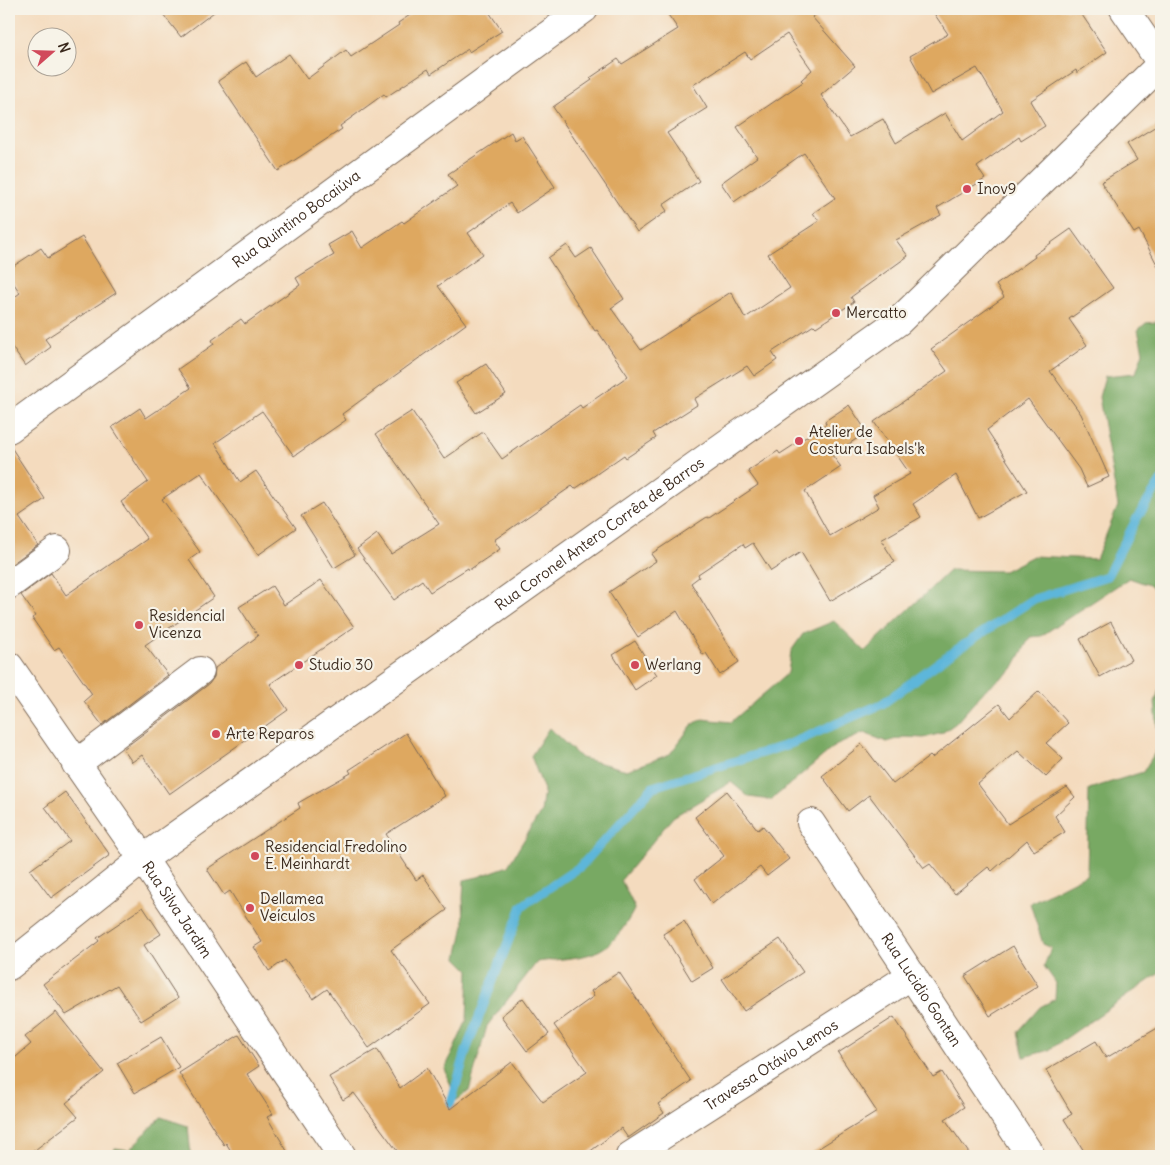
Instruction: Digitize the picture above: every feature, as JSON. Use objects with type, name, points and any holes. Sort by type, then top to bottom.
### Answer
[{"type":"street","name":"Rua Quintino Bocaiúva","points":[[9,429],[584,9]]},
{"type":"street","points":[[1124,9],[1161,64]]},
{"type":"street","name":"Rua Coronel Antero Corrêa de Barros","points":[[9,966],[143,859],[899,321],[1161,64]]},
{"type":"street","points":[[9,585],[57,550]]},
{"type":"street","name":"Rua Silva Jardim","points":[[9,666],[143,859],[342,1156]]},
{"type":"street","points":[[76,764],[200,671]]},
{"type":"street","name":"Rua Lucidio Gontan","points":[[811,823],[1031,1156]]},
{"type":"street","name":"Travessa Otávio Lemos","points":[[630,1156],[912,975]]},
{"type":"green space","points":[[1146,323],[1161,323],[1161,596],[1149,585],[1129,578],[1041,636],[1030,637],[1013,669],[986,689],[956,723],[942,733],[924,738],[904,737],[887,742],[864,733],[835,746],[771,800],[749,797],[731,782],[673,817],[621,880],[635,908],[625,925],[606,947],[595,952],[584,956],[537,962],[487,1026],[469,1091],[456,1101],[445,1069],[467,1020],[469,970],[457,958],[464,925],[464,880],[508,866],[541,812],[544,790],[531,756],[549,728],[581,758],[627,770],[670,754],[692,725],[702,719],[731,722],[788,673],[791,651],[803,634],[834,621],[865,651],[950,570],[1004,571],[1033,556],[1096,559],[1118,506],[1099,397],[1105,376],[1136,373],[1143,352],[1138,330]]},
{"type":"green space","points":[[1161,684],[1161,972],[1049,1050],[1024,1057],[1018,1032],[1040,1007],[1055,999],[1056,983],[1044,966],[1051,948],[1043,944],[1030,903],[1087,874],[1089,789],[1143,772],[1159,746],[1155,702]]},
{"type":"green space","points":[[161,1117],[188,1126],[191,1156],[113,1156],[115,1148],[129,1150]]},
{"type":"building","points":[[159,9],[218,9],[181,37]]},
{"type":"building","points":[[419,9],[487,9],[502,31],[469,52],[468,49],[431,74],[428,69],[386,97],[384,94],[340,126],[342,129],[278,171],[218,81],[246,62],[256,77],[289,54],[307,79],[346,50],[351,57],[399,25],[398,23]]},
{"type":"building","points":[[664,9],[824,9],[812,17],[855,66],[821,95],[850,137],[883,119],[896,143],[945,113],[962,141],[1003,111],[977,68],[931,94],[910,56],[948,34],[931,9],[1078,9],[1107,52],[1077,73],[1076,70],[1030,101],[1045,126],[1021,141],[1019,137],[977,167],[985,179],[937,208],[941,215],[896,240],[908,256],[851,297],[854,302],[816,327],[814,325],[772,352],[777,360],[754,376],[747,366],[694,399],[697,405],[653,433],[656,438],[626,458],[624,455],[575,489],[572,486],[494,540],[500,549],[469,570],[468,568],[430,592],[422,580],[394,600],[357,549],[377,534],[391,554],[439,524],[376,434],[412,411],[444,459],[483,432],[502,459],[580,405],[582,408],[628,376],[597,330],[595,331],[548,258],[567,245],[576,258],[591,248],[624,299],[611,308],[641,350],[731,292],[745,318],[790,288],[768,254],[819,221],[813,213],[835,198],[804,153],[734,202],[721,183],[757,157],[737,127],[803,82],[801,80],[812,70],[787,34],[750,59],[745,52],[693,85],[707,108],[667,133],[699,181],[663,205],[667,211],[637,232],[553,107],[618,59],[622,64],[678,29]]},
{"type":"building","points":[[1161,123],[1161,272],[1139,230],[1134,233],[1101,182],[1137,160],[1127,144]]},
{"type":"building","points":[[511,132],[515,140],[522,136],[555,187],[517,213],[510,203],[468,233],[483,254],[438,286],[466,324],[342,414],[346,420],[294,456],[262,411],[215,443],[240,482],[256,471],[296,528],[258,555],[201,473],[162,499],[200,552],[189,560],[214,597],[145,645],[168,675],[102,725],[84,701],[92,694],[59,647],[54,650],[32,618],[36,616],[21,595],[51,573],[66,595],[147,539],[121,502],[148,482],[112,427],[140,408],[146,418],[191,388],[178,369],[214,344],[212,340],[241,319],[245,324],[300,285],[296,278],[334,255],[328,245],[352,231],[362,248],[402,221],[404,223],[457,186],[448,174]]},
{"type":"building","points":[[1071,229],[1113,288],[1069,319],[1087,345],[1050,371],[1081,414],[1109,477],[1087,487],[1079,469],[1028,399],[987,430],[1027,491],[978,518],[956,475],[913,504],[921,517],[881,540],[895,562],[830,601],[801,552],[771,571],[753,543],[745,548],[743,544],[698,574],[699,577],[691,583],[739,662],[720,675],[706,653],[703,655],[677,611],[638,637],[609,592],[656,561],[651,554],[758,485],[748,471],[778,451],[780,454],[826,424],[825,421],[849,405],[867,432],[832,455],[841,467],[805,491],[830,536],[879,507],[873,495],[910,474],[874,422],[947,371],[931,349],[1004,297],[996,285]]},
{"type":"building","points":[[82,237],[116,293],[45,339],[51,347],[25,366],[9,343],[9,301],[20,293],[9,276],[9,269],[41,248],[48,258]]},
{"type":"building","points":[[486,364],[506,394],[476,413],[456,383]]},
{"type":"building","points":[[9,444],[45,499],[19,517],[38,545],[9,566]]},
{"type":"building","points":[[322,503],[355,555],[334,568],[301,516]]},
{"type":"building","points":[[321,580],[354,627],[270,684],[288,710],[169,794],[142,755],[132,762],[123,749],[209,684],[214,677],[215,668],[258,636],[239,607],[272,586],[284,605]]},
{"type":"building","points":[[1111,622],[1131,660],[1100,677],[1080,639]]},
{"type":"building","name":"Werlang","points":[[635,641],[657,675],[635,690],[613,655]]},
{"type":"building","points":[[1039,691],[1068,723],[1046,743],[1063,759],[1046,777],[1018,751],[978,784],[1008,824],[1067,787],[1075,797],[1055,816],[1065,832],[1034,851],[1027,840],[992,871],[988,867],[955,894],[930,864],[924,868],[869,795],[848,811],[822,776],[862,744],[893,784],[930,756],[932,758],[999,704],[1010,718]]},
{"type":"building","points":[[406,733],[445,796],[386,834],[416,880],[423,875],[447,910],[391,950],[430,1004],[369,1048],[327,989],[313,999],[285,960],[269,971],[254,947],[262,942],[230,891],[224,895],[207,869],[300,808],[298,803],[351,773],[349,770]]},
{"type":"building","points":[[727,791],[758,830],[763,826],[789,859],[767,876],[760,867],[712,904],[695,879],[724,856],[695,817]]},
{"type":"building","points":[[65,792],[110,855],[51,898],[30,870],[70,841],[45,807]]},
{"type":"building","points":[[143,907],[161,934],[144,945],[178,998],[141,1021],[117,985],[66,1015],[43,984],[99,941],[97,938]]},
{"type":"building","points":[[684,921],[713,968],[692,981],[663,934]]},
{"type":"building","points":[[780,939],[803,972],[744,1011],[722,979]]},
{"type":"building","points":[[1013,946],[1038,986],[990,1016],[965,976]]},
{"type":"building","points":[[619,972],[691,1081],[658,1104],[664,1113],[628,1138],[621,1128],[584,1156],[401,1156],[354,1093],[343,1100],[329,1077],[377,1049],[400,1088],[427,1068],[450,1109],[512,1062],[543,1102],[587,1072],[554,1025],[594,996],[591,991]]},
{"type":"building","points":[[523,998],[549,1034],[527,1051],[501,1016]]},
{"type":"building","points":[[56,1012],[104,1072],[66,1103],[78,1117],[27,1156],[9,1156],[9,1063],[31,1044],[25,1037]]},
{"type":"building","points":[[894,1017],[933,1077],[942,1072],[964,1107],[945,1119],[971,1156],[806,1156],[877,1112],[838,1053]]},
{"type":"building","points":[[1161,1026],[1161,1156],[1087,1156],[1064,1119],[1072,1114],[1046,1070],[1096,1041],[1106,1058]]},
{"type":"building","points":[[239,1035],[259,1066],[247,1074],[273,1114],[267,1117],[290,1156],[234,1156],[226,1143],[224,1145],[179,1073]]},
{"type":"building","points":[[161,1037],[179,1067],[135,1093],[117,1063]]},
{"type":"waterway","points":[[446,1120],[467,1048],[522,906],[581,866],[653,787],[790,744],[882,704],[950,654],[1034,599],[1107,576],[1137,518],[1161,481]]},
{"type":"place","name":"Inov9","points":[[967,189]]},
{"type":"place","name":"Mercatto","points":[[836,313]]},
{"type":"place","name":"Atelier de Costura Isabels'k","points":[[799,441]]},
{"type":"place","name":"Residencial Vicenza","points":[[139,625]]},
{"type":"place","name":"Studio 30","points":[[299,665]]},
{"type":"place","name":"Werlang","points":[[635,665]]},
{"type":"place","name":"Arte Reparos","points":[[216,734]]},
{"type":"place","name":"Residencial Fredolino E. Meinhardt","points":[[255,856]]},
{"type":"place","name":"Dellamea Veículos","points":[[250,908]]}]
